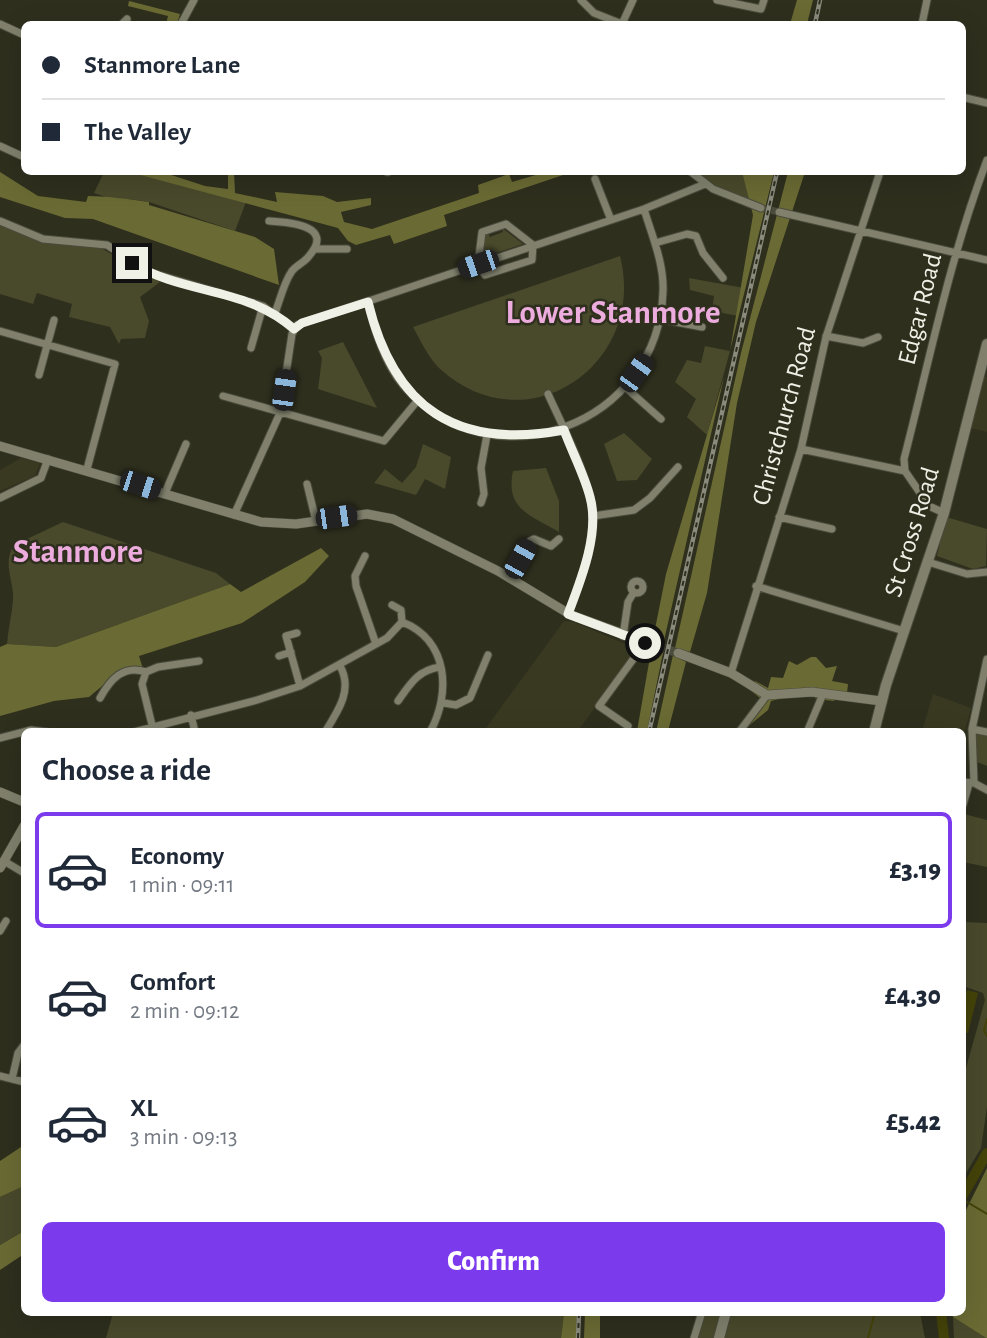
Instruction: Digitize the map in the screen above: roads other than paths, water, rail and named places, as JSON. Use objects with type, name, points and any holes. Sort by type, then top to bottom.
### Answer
[{"type":"main road","name":"St Cross Road","points":[[875,728],[881,701],[944,513],[987,344]]},
{"type":"main road","points":[[719,1338],[725,1316]]},
{"type":"street","points":[[183,21],[194,0]]},
{"type":"street","points":[[581,0],[594,13],[614,21]]},
{"type":"street","points":[[623,21],[633,0]]},
{"type":"street","points":[[717,0],[761,9],[764,0]]},
{"type":"street","points":[[923,21],[927,0]]},
{"type":"street","points":[[0,24],[21,34]]},
{"type":"street","points":[[966,98],[987,103]]},
{"type":"street","points":[[0,146],[21,156]]},
{"type":"street","name":"Edgar Road","points":[[905,471],[904,458],[955,253],[965,216],[987,160]]},
{"type":"street","points":[[694,175],[705,184],[761,208]]},
{"type":"street","name":"Christchurch Road","points":[[731,673],[801,449],[826,336],[879,175]]},
{"type":"street","points":[[595,179],[611,220]]},
{"type":"street","points":[[234,515],[280,413],[294,329],[302,323],[645,209],[705,184]]},
{"type":"street","points":[[368,302],[379,339],[393,371],[418,400],[455,425],[487,435],[523,437],[564,430],[599,410],[625,387],[646,359],[660,319],[663,290],[655,243],[645,209]]},
{"type":"street","points":[[779,212],[987,260]]},
{"type":"street","points":[[0,221],[43,239],[107,245],[149,272],[263,306],[294,329]]},
{"type":"street","points":[[269,221],[304,224],[312,231],[314,249]]},
{"type":"street","points":[[506,224],[533,245],[532,260],[485,275],[478,264],[482,232],[506,224]]},
{"type":"street","points":[[655,243],[687,234],[696,236],[702,244],[703,253],[723,278]]},
{"type":"street","points":[[275,313],[292,271],[314,249],[347,249]]},
{"type":"street","points":[[251,348],[263,306]]},
{"type":"street","points":[[660,319],[702,327]]},
{"type":"street","points":[[38,375],[54,320]]},
{"type":"street","points":[[0,331],[115,364],[87,469]]},
{"type":"street","points":[[826,336],[863,343],[878,337]]},
{"type":"street","points":[[625,387],[661,419]]},
{"type":"street","points":[[548,394],[590,495],[593,516],[593,531],[568,614]]},
{"type":"street","points":[[223,396],[384,441],[418,400]]},
{"type":"street","points":[[481,503],[484,494],[481,468],[487,435]]},
{"type":"street","points":[[164,493],[186,444]]},
{"type":"street","points":[[0,446],[87,469],[234,515],[272,523],[316,521],[367,514],[393,519],[509,578],[568,614],[656,646]]},
{"type":"street","points":[[801,449],[905,471],[929,506],[944,513]]},
{"type":"street","points":[[0,498],[41,478],[48,459]]},
{"type":"street","points":[[593,516],[639,507],[677,467]]},
{"type":"street","points":[[307,484],[316,521]]},
{"type":"street","points":[[779,517],[832,529]]},
{"type":"street","points":[[509,578],[531,540],[549,546],[559,538]]},
{"type":"street","points":[[365,556],[351,574],[376,645]]},
{"type":"street","points":[[928,562],[967,573],[987,572]]},
{"type":"street","points":[[756,586],[904,631]]},
{"type":"street","points":[[623,636],[628,602],[634,592]]},
{"type":"street","points":[[392,606],[401,610],[402,622]]},
{"type":"street","points":[[144,728],[257,700],[300,686],[376,645],[402,622]]},
{"type":"street","points":[[402,622],[428,640],[436,652],[444,703],[432,728]]},
{"type":"street","points":[[297,633],[286,636],[300,686]]},
{"type":"street","points":[[628,726],[599,706],[645,643]]},
{"type":"street","points":[[279,656],[291,652]]},
{"type":"street","points":[[678,653],[731,673],[767,695],[823,694],[881,701]]},
{"type":"street","points":[[444,703],[456,705],[470,698],[488,655]]},
{"type":"street","points":[[987,659],[972,729],[969,783],[987,790]]},
{"type":"street","points":[[100,698],[110,681],[121,673],[134,670],[146,672],[158,667],[185,667],[199,661]]},
{"type":"street","points":[[327,728],[348,689],[347,677],[340,666]]},
{"type":"street","points":[[398,701],[416,677],[440,667]]},
{"type":"street","points":[[146,672],[142,684],[152,725]]},
{"type":"street","points":[[809,728],[823,694]]},
{"type":"street","points":[[742,728],[767,695]]},
{"type":"street","points":[[191,715],[194,728]]},
{"type":"street","points":[[972,729],[987,732]]},
{"type":"street","points":[[0,738],[21,732]]},
{"type":"street","points":[[0,792],[21,801]]},
{"type":"street","points":[[21,831],[2,864],[21,872]]},
{"type":"street","points":[[0,931],[6,922]]},
{"type":"street","points":[[12,1079],[15,1061],[21,1050]]},
{"type":"street","points":[[15,1061],[21,1062]]},
{"type":"street","points":[[1,1075],[21,1081]]},
{"type":"street","points":[[694,1338],[701,1316]]},
{"type":"waterway","points":[[987,1019],[984,1031],[987,1036]]},
{"type":"waterway","points":[[966,1190],[987,1153]]},
{"type":"waterway","points":[[966,1201],[987,1214]]},
{"type":"waterway","points":[[868,1338],[874,1316]]},
{"type":"waterway","points":[[941,1316],[944,1338]]},
{"type":"tunnel","points":[[761,208],[779,212]]},
{"type":"tunnel","points":[[656,646],[678,653]]},
{"type":"railway","points":[[816,21],[820,0]]},
{"type":"railway","points":[[650,728],[776,175]]},
{"type":"railway","points":[[578,1338],[579,1316]]},
{"type":"district","name":"Lower Stanmore","points":[[613,313]]},
{"type":"district","name":"Stanmore","points":[[78,552]]}]
